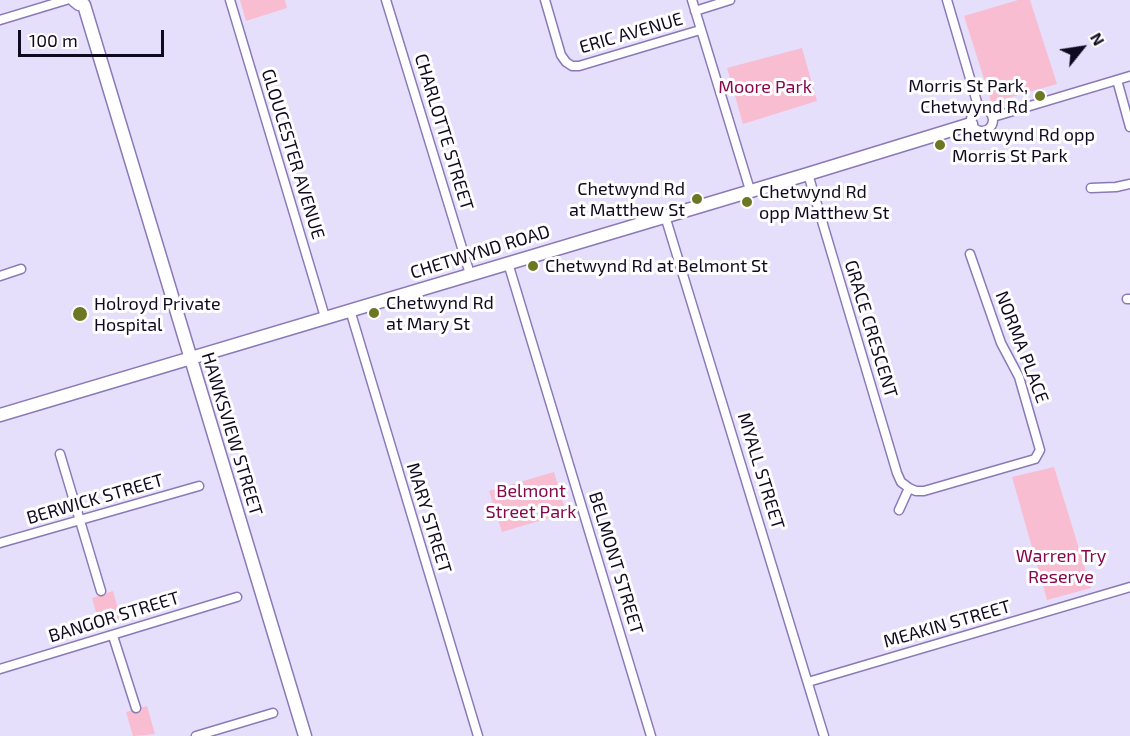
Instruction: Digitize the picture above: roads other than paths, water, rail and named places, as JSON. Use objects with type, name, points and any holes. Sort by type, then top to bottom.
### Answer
[{"type":"street","points":[[0,20],[66,0]]},
{"type":"street","name":"GLOUCESTER AVENUE","points":[[230,0],[325,317]]},
{"type":"street","name":"CHARLOTTE STREET","points":[[386,0],[470,274]]},
{"type":"street","name":"ERIC AVENUE","points":[[545,0],[561,55],[572,66],[579,66],[700,30]]},
{"type":"street","points":[[692,0],[750,190]]},
{"type":"street","points":[[695,11],[730,0]]},
{"type":"street","points":[[947,0],[979,109]]},
{"type":"street","name":"HAWKSVIEW STREET","points":[[83,2],[305,736]]},
{"type":"street","points":[[993,117],[1130,76]]},
{"type":"street","points":[[1117,80],[1130,127]]},
{"type":"street","points":[[979,109],[986,110],[993,117],[992,125],[983,132],[975,130],[971,124],[973,113],[979,109]]},
{"type":"street","name":"CHETWYND ROAD","points":[[0,415],[971,124]]},
{"type":"street","name":"GRACE CRESCENT","points":[[808,174],[897,473],[901,482],[909,488]]},
{"type":"street","points":[[1091,188],[1130,184]]},
{"type":"street","name":"MYALL STREET","points":[[665,216],[824,736]]},
{"type":"street","name":"NORMA PLACE","points":[[909,488],[924,491],[1035,459],[1040,454],[1040,445],[1019,378],[1001,343],[970,254]]},
{"type":"street","name":"BELMONT STREET","points":[[508,263],[651,736]]},
{"type":"street","points":[[0,276],[21,269]]},
{"type":"street","name":"MARY STREET","points":[[350,310],[478,736]]},
{"type":"street","points":[[60,454],[101,591]]},
{"type":"street","name":"BERWICK STREET","points":[[0,543],[199,486]]},
{"type":"street","points":[[899,510],[909,488]]},
{"type":"street","name":"MEAKIN STREET","points":[[808,682],[1130,586]]},
{"type":"street","name":"BANGOR STREET","points":[[0,669],[237,597]]},
{"type":"street","points":[[113,636],[136,708]]},
{"type":"street","points":[[196,736],[273,713]]},
{"type":"place","name":"Morris St Park, Chetwynd Rd","points":[[1040,96]]},
{"type":"place","name":"Chetwynd Rd opp Morris St Park","points":[[940,145]]},
{"type":"place","name":"Chetwynd Rd at Matthew St","points":[[697,199]]},
{"type":"place","name":"Chetwynd Rd opp Matthew St","points":[[747,202]]},
{"type":"place","name":"Chetwynd Rd at Belmont St","points":[[533,266]]},
{"type":"place","name":"Chetwynd Rd at Mary St","points":[[374,313]]},
{"type":"place","name":"Holroyd Private Hospital","points":[[80,314]]},
{"type":"park label","name":"Moore Park","points":[[765,87]]},
{"type":"park label","name":"Belmont Street Park","points":[[531,501]]},
{"type":"park label","name":"Warren Try Reserve","points":[[1061,566]]}]
